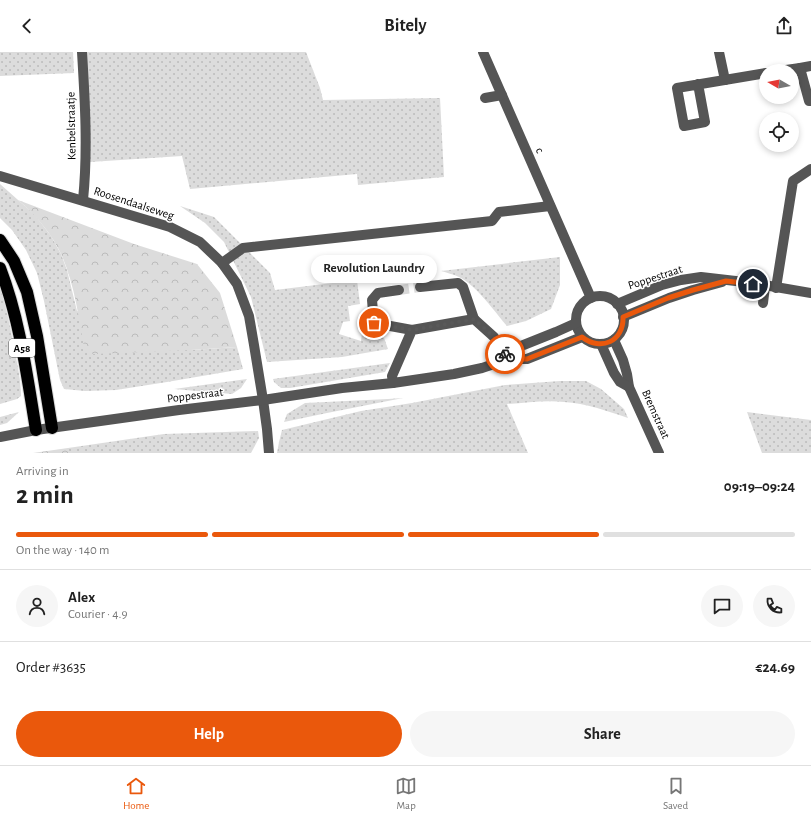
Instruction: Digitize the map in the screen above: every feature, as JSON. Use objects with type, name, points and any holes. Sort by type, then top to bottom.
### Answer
[{"type":"highway","name":"A58","points":[[0,240],[14,260],[27,292],[37,336],[52,428]]},
{"type":"highway","name":"A58","points":[[0,268],[20,334],[36,430]]},
{"type":"street","name":"Kenbelstraatje","points":[[82,52],[85,132],[85,182],[83,200]]},
{"type":"street","name":"c","points":[[483,52],[591,298]]},
{"type":"street","points":[[719,52],[725,80]]},
{"type":"street","points":[[811,66],[800,68],[809,101],[811,101]]},
{"type":"street","points":[[698,84],[759,74]]},
{"type":"street","points":[[485,98],[502,95]]},
{"type":"street","points":[[776,288],[793,181],[811,169]]},
{"type":"street","name":"Roosendaalseweg","points":[[0,176],[170,227],[200,242],[222,263],[237,284],[249,316],[263,400],[267,429],[268,453]]},
{"type":"street","points":[[222,263],[243,248],[492,221],[499,212],[550,206]]},
{"type":"street","name":"Poppestraat","points":[[617,304],[662,286],[682,280],[702,277],[811,293]]},
{"type":"street","name":"Poppestraat","points":[[623,317],[687,292],[726,281]]},
{"type":"street","points":[[420,288],[458,282],[463,287],[474,319],[494,337],[509,359]]},
{"type":"street","points":[[763,303],[765,286]]},
{"type":"street","points":[[399,290],[378,293],[372,300],[374,323],[412,330],[474,319]]},
{"type":"street","points":[[598,296],[611,299],[617,304],[621,310],[624,323],[622,330],[614,340],[608,343],[594,344],[582,337],[576,323],[576,315],[584,302],[598,296]]},
{"type":"street","name":"Poppestraat","points":[[509,359],[521,346],[576,323]]},
{"type":"street","points":[[393,383],[392,376],[412,330]]},
{"type":"street","name":"Poppestraat","points":[[0,437],[36,430],[342,388],[393,383],[468,371],[509,359],[527,359],[582,337]]},
{"type":"street","name":"Bremstraat","points":[[614,340],[623,360],[629,387],[659,453]]},
{"type":"street","name":"Bremstraat","points":[[601,344],[614,373],[620,382],[629,387]]},
{"type":"green space","points":[[0,52],[73,52],[74,73],[0,76]]},
{"type":"green space","points":[[85,52],[306,52],[323,100],[440,98],[444,177],[358,185],[357,174],[190,189],[182,156],[90,162]]},
{"type":"green space","points":[[0,184],[35,215],[51,236],[61,254],[67,270],[77,311],[191,350],[237,347],[243,369],[116,390],[85,391],[64,389],[60,380],[37,273],[26,250],[12,230],[0,218]]},
{"type":"green space","points":[[18,200],[134,244],[197,264],[220,293],[237,347],[94,354],[85,352],[79,315],[70,279],[62,256],[43,225]]},
{"type":"green space","points":[[180,206],[214,217],[270,273],[275,290],[357,280],[360,304],[348,306],[350,321],[343,322],[339,334],[361,341],[362,333],[384,338],[388,349],[342,357],[267,362],[251,297],[224,242],[205,223]]},
{"type":"green space","points":[[560,257],[560,285],[551,309],[526,321],[507,326],[485,299],[472,286],[459,277],[441,271]]},
{"type":"green space","points":[[0,287],[8,316],[18,365],[21,396],[17,399],[0,404]]},
{"type":"green space","points":[[390,363],[385,372],[290,388],[281,388],[274,382],[273,379]]},
{"type":"green space","points":[[247,379],[241,388],[232,394],[174,389]]},
{"type":"green space","points":[[560,381],[586,381],[601,389],[624,409],[628,418],[596,408],[572,403],[550,401],[507,404],[528,453],[277,453],[282,430],[361,411],[505,385]]},
{"type":"green space","points":[[403,398],[284,422],[287,414],[305,403]]},
{"type":"green space","points":[[19,412],[7,423],[0,425],[0,417]]},
{"type":"green space","points":[[747,412],[811,420],[811,453],[762,453]]},
{"type":"green space","points":[[258,431],[259,438],[251,453],[68,453],[68,448],[164,434]]},
{"type":"green space","points":[[68,448],[68,453],[33,453]]},
{"type":"tunnel","points":[[399,290],[420,287]]},
{"type":"way so far","points":[[374,323],[412,330],[474,319],[494,337],[505,354]]},
{"type":"place","name":"Revolution Laundry","points":[[374,323]]},
{"type":"route","points":[[505,354],[509,359],[527,359],[582,337],[594,344],[608,343],[614,340],[622,330],[624,323],[623,317],[668,298],[726,281],[753,284]]}]
